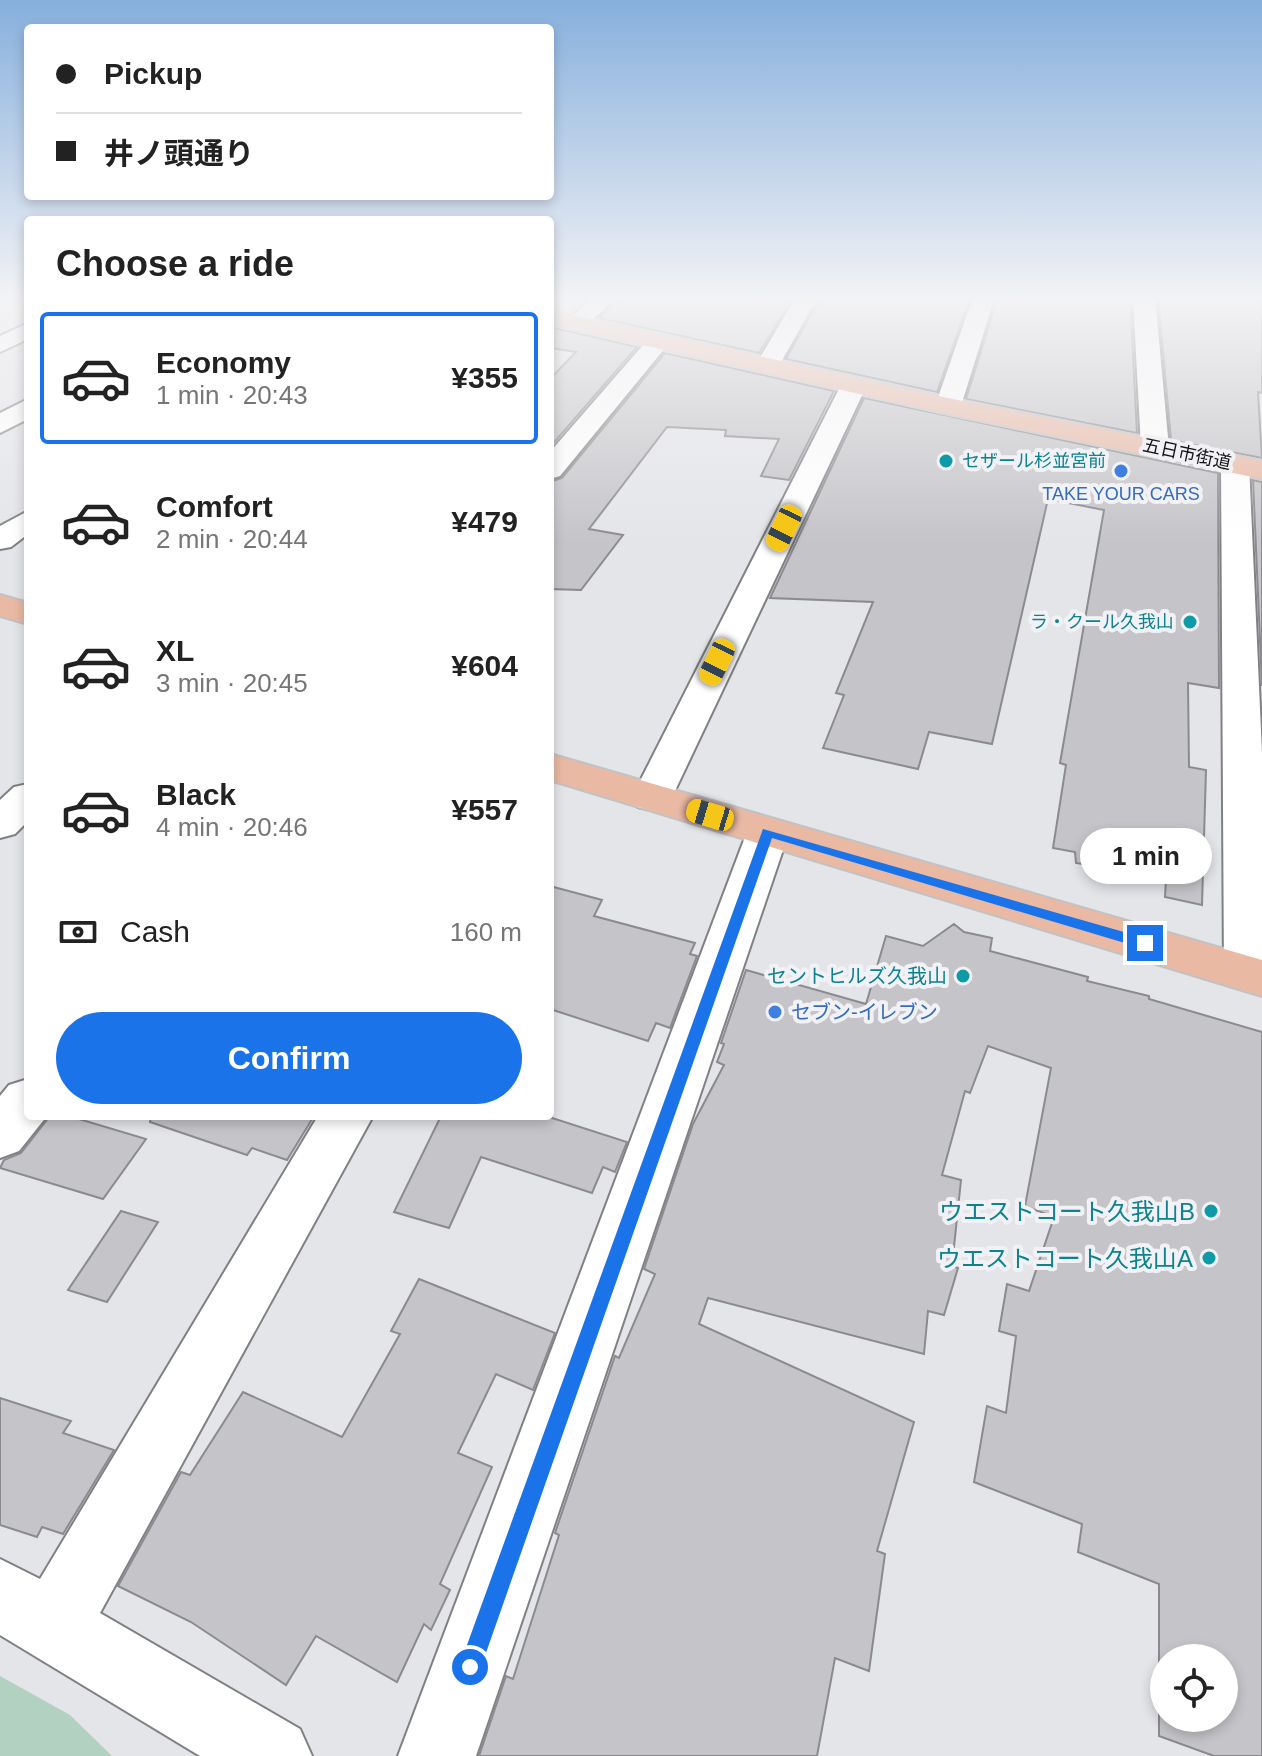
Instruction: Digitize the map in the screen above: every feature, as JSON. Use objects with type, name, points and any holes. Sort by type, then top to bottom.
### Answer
[{"type":"main road","name":"五日市街道","points":[[826,379],[1248,467]]},
{"type":"main road","points":[[0,605],[24,613]]},
{"type":"main road","points":[[554,768],[1255,976]]},
{"type":"street","points":[[554,465],[627,379]]},
{"type":"street","points":[[948,406],[957,379]]},
{"type":"street","points":[[1150,379],[1155,448]]},
{"type":"street","points":[[652,797],[854,385]]},
{"type":"street","points":[[0,425],[24,410]]},
{"type":"street","points":[[1248,467],[1255,976]]},
{"type":"street","points":[[0,540],[24,523]]},
{"type":"street","points":[[0,824],[24,801]]},
{"type":"street","points":[[437,1756],[768,832]]},
{"type":"street","points":[[0,1135],[24,1106]]},
{"type":"street","points":[[273,1756],[27,1610],[343,1120]]},
{"type":"green space","points":[[0,1676],[70,1715],[112,1756],[0,1756]]},
{"type":"building","points":[[554,379],[609,379],[554,442]]},
{"type":"building","points":[[644,379],[780,379],[834,391],[789,480],[761,476],[779,439],[725,436],[726,430],[667,427],[589,529],[623,535],[581,590],[554,589],[554,481],[562,478]]},
{"type":"building","points":[[877,379],[942,379],[937,392]]},
{"type":"building","points":[[972,379],[1134,379],[1137,433],[966,399]]},
{"type":"building","points":[[1165,379],[1262,379],[1262,393],[1258,392],[1262,458],[1171,440]]},
{"type":"building","points":[[864,398],[1218,473],[1219,688],[1188,683],[1189,767],[1206,770],[1202,905],[1165,897],[1166,878],[1076,863],[1075,852],[1053,848],[1066,765],[1060,763],[1104,510],[1048,499],[992,744],[929,732],[918,769],[823,748],[844,695],[836,693],[873,602],[770,598]]},
{"type":"building","points":[[1253,480],[1262,482],[1262,686]]},
{"type":"building","points":[[554,887],[602,900],[594,916],[695,943],[690,954],[697,956],[670,1028],[656,1023],[648,1041],[554,1010]]},
{"type":"building","points":[[954,924],[964,932],[992,938],[990,951],[1088,977],[1087,981],[1149,996],[1149,999],[1262,1032],[1262,1756],[1214,1756],[1159,1736],[1159,1732],[1238,1732],[1238,1644],[1159,1644],[1159,1584],[1078,1552],[1082,1524],[974,1482],[987,1406],[1006,1413],[1016,1336],[999,1331],[1007,1284],[1029,1291],[1054,1217],[1025,1206],[1051,1068],[988,1046],[970,1093],[965,1091],[942,1175],[961,1180],[952,1266],[958,1268],[944,1315],[928,1311],[924,1354],[708,1298],[699,1324],[914,1422],[877,1551],[885,1554],[869,1671],[835,1658],[817,1756],[479,1756],[506,1676],[513,1679],[559,1535],[555,1533],[615,1356],[619,1358],[655,1274],[644,1269],[693,1124],[724,1065],[717,1062],[724,1044],[721,1043],[746,970],[866,1004],[886,936],[923,946]]},
{"type":"building","points":[[554,1119],[627,1142],[615,1172],[603,1167],[592,1193],[481,1157],[449,1228],[394,1212],[439,1120]]},
{"type":"building","points":[[47,1120],[82,1120],[146,1139],[103,1199],[0,1168],[4,1160],[21,1153]]},
{"type":"building","points":[[312,1120],[287,1160],[252,1148],[247,1155],[150,1122]]},
{"type":"building","points":[[121,1211],[158,1222],[107,1302],[68,1290]]},
{"type":"building","points":[[419,1279],[555,1333],[533,1390],[496,1374],[458,1453],[492,1467],[440,1584],[450,1590],[431,1630],[424,1624],[397,1682],[316,1636],[286,1685],[191,1622],[118,1586],[181,1472],[190,1475],[243,1392],[342,1437],[400,1334],[391,1331]]},
{"type":"building","points":[[0,1398],[71,1421],[63,1433],[114,1450],[63,1534],[42,1527],[37,1537],[0,1525]]},
{"type":"place","name":"セザール杉並宮前","points":[[946,461]]},
{"type":"place","name":"TAKE YOUR CARS","points":[[1121,471]]},
{"type":"place","name":"ラ・クール久我山","points":[[1190,622]]},
{"type":"place","name":"セントヒルズ久我山","points":[[963,976]]},
{"type":"place","name":"セブン-イレブン","points":[[775,1012]]},
{"type":"place","name":"ウエストコート久我山B","points":[[1211,1211]]},
{"type":"place","name":"ウエストコート久我山A","points":[[1209,1258]]},
{"type":"route","points":[[470,1667],[768,832],[1145,943]]}]
